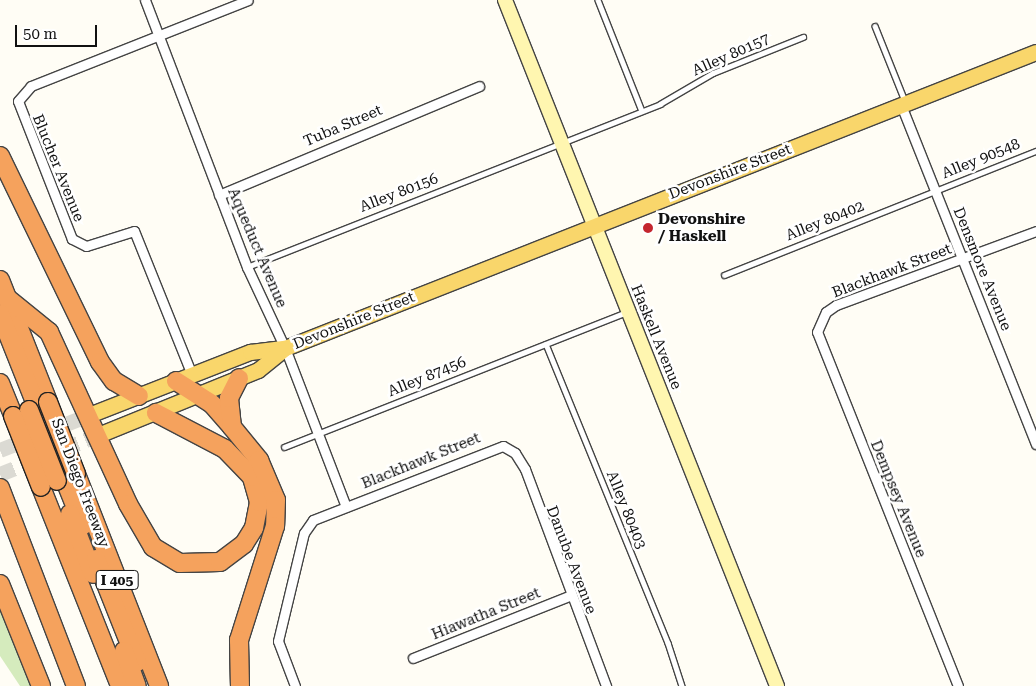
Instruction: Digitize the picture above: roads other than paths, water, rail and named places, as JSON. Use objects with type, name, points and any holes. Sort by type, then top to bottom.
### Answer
[{"type":"highway","points":[[0,156],[100,362],[114,381],[139,396]]},
{"type":"highway","name":"San Diego Freeway","points":[[0,280],[7,298],[32,409]]},
{"type":"highway","points":[[7,298],[49,332],[128,504],[153,547],[180,564],[220,562],[244,544],[254,528],[259,502],[252,477],[225,449],[156,413]]},
{"type":"highway","points":[[0,314],[32,409]]},
{"type":"highway","points":[[0,337],[32,409],[60,480],[137,686]]},
{"type":"highway","points":[[184,378],[232,427],[268,476],[276,511],[270,545],[244,617],[238,658],[240,686]]},
{"type":"highway","points":[[232,427],[229,398],[239,378]]},
{"type":"highway","points":[[0,383],[32,409]]},
{"type":"highway","points":[[60,480],[146,686]]},
{"type":"highway","name":"San Diego Freeway","points":[[60,480],[159,686]]},
{"type":"highway","name":"I 405","points":[[60,480],[120,686]]},
{"type":"highway","points":[[0,488],[76,686]]},
{"type":"highway","points":[[0,584],[41,686]]},
{"type":"main road","name":"Haskell Avenue","points":[[505,0],[777,686]]},
{"type":"main road","name":"Devonshire Street","points":[[94,413],[250,352],[285,348],[1036,52]]},
{"type":"main road","name":"Devonshire Street","points":[[103,433],[258,370],[285,348]]},
{"type":"street","name":"Aqueduct Avenue","points":[[144,0],[247,266],[285,348],[346,507]]},
{"type":"street","points":[[157,37],[248,0]]},
{"type":"street","name":"Blucher Avenue","points":[[157,37],[31,86],[20,96],[19,108],[72,239],[80,247],[134,231],[184,378]]},
{"type":"street","name":"Tuba Street","points":[[219,195],[337,142],[479,86]]},
{"type":"street","name":"Densmore Avenue","points":[[903,104],[1036,444]]},
{"type":"street","name":"Blackhawk Street","points":[[820,322],[836,305],[1036,230]]},
{"type":"street","name":"Dempsey Avenue","points":[[820,322],[818,342],[958,686]]},
{"type":"street","name":"Blackhawk Street","points":[[346,507],[487,449],[507,448]]},
{"type":"street","name":"Danube Avenue","points":[[507,448],[525,469],[569,596],[606,686]]},
{"type":"street","points":[[295,686],[278,641],[304,533],[313,520],[346,507]]},
{"type":"street","name":"Hiawatha Street","points":[[412,658],[569,596]]},
{"type":"lane","points":[[598,0],[642,111]]},
{"type":"lane","points":[[875,26],[903,104]]},
{"type":"lane","name":"Alley 80157","points":[[561,143],[642,111],[714,73],[804,37]]},
{"type":"lane","name":"Alley 80156","points":[[247,266],[561,143]]},
{"type":"lane","name":"Alley 90548","points":[[936,191],[1036,151]]},
{"type":"lane","name":"Alley 80402","points":[[724,275],[936,191]]},
{"type":"lane","name":"Alley 87456","points":[[284,447],[628,311]]},
{"type":"lane","name":"Alley 80403","points":[[546,344],[668,642],[682,686]]},
{"type":"tunnel","points":[[0,450],[94,413]]},
{"type":"tunnel","points":[[0,474],[103,433]]},
{"type":"place","name":"Devonshire / Haskell","points":[[648,228]]}]
